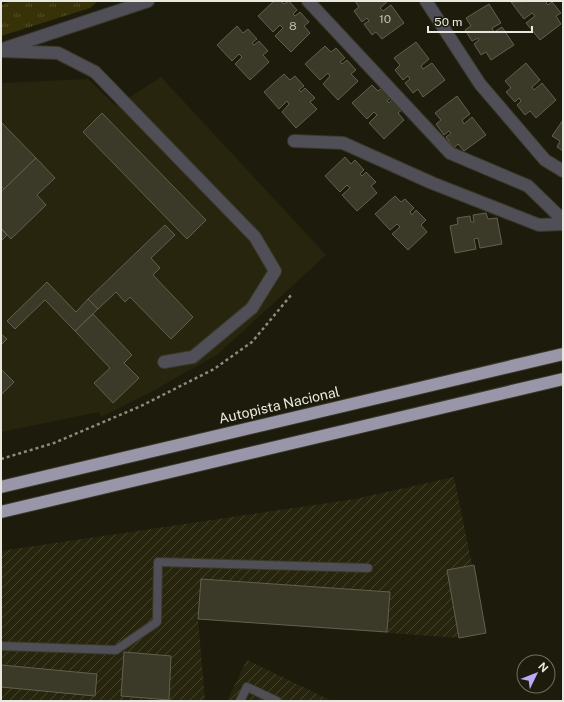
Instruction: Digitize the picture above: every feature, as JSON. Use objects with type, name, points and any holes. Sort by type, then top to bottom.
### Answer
[{"type":"highway","name":"Autopista Nacional","points":[[1,487],[563,354]]},
{"type":"highway","points":[[1,512],[563,378]]},
{"type":"street","points":[[1,50],[148,1]]},
{"type":"street","points":[[308,1],[450,153],[528,186],[563,220]]},
{"type":"street","points":[[426,1],[480,84],[545,160],[563,171]]},
{"type":"street","points":[[1,50],[58,53],[95,72],[255,237],[275,271],[252,308],[193,356],[164,362]]},
{"type":"street","points":[[294,141],[343,143],[432,183],[539,224],[563,224]]},
{"type":"lane","points":[[1,646],[116,650],[157,622],[158,562],[368,568]]},
{"type":"lane","points":[[240,701],[247,687],[277,701]]},
{"type":"path","points":[[1,459],[54,443],[134,409],[214,368],[252,342],[292,294]]},
{"type":"shaded area","points":[[161,77],[326,255],[218,354],[151,392],[101,417],[99,412],[1,432],[1,80],[4,83],[88,79],[116,106]]},
{"type":"shaded area","points":[[454,477],[486,633],[459,638],[198,619],[205,701],[1,701],[1,551],[355,499]]},
{"type":"shaded area","points":[[247,660],[332,701],[227,701]]},
{"type":"green space","points":[[10,1],[98,1],[90,8],[1,36],[1,6]]},
{"type":"building","points":[[274,1],[281,1],[284,4],[289,1],[297,10],[293,14],[295,16],[300,12],[309,22],[304,26],[310,33],[291,52],[275,36],[283,28],[280,25],[273,32],[258,16]]},
{"type":"building","points":[[355,1],[388,1],[380,8],[383,11],[391,5],[404,23],[382,39],[376,32],[372,35],[364,24],[369,21],[367,18],[362,22],[354,11],[359,7]]},
{"type":"building","points":[[548,1],[546,3],[548,5],[552,2],[561,13],[556,16],[561,24],[540,40],[526,23],[535,16],[532,13],[524,19],[511,2]]},
{"type":"building","points":[[489,4],[501,23],[492,28],[494,32],[502,27],[514,45],[491,60],[486,52],[481,55],[474,44],[479,40],[478,38],[472,41],[465,30],[471,26],[466,18]]},
{"type":"building","points":[[237,26],[243,33],[248,29],[257,39],[252,43],[254,45],[259,41],[268,51],[263,55],[269,62],[250,80],[235,64],[242,57],[239,54],[232,61],[217,45]]},
{"type":"building","points":[[416,42],[429,59],[421,66],[423,69],[432,63],[445,80],[423,97],[418,89],[413,93],[405,83],[410,79],[408,76],[403,80],[395,70],[400,65],[394,58]]},
{"type":"building","points":[[325,46],[331,52],[336,48],[345,58],[340,62],[342,64],[347,60],[356,70],[351,74],[358,81],[338,100],[323,84],[330,76],[328,73],[320,80],[305,64]]},
{"type":"building","points":[[526,63],[540,80],[532,87],[534,90],[542,83],[556,100],[536,118],[530,111],[525,115],[517,105],[521,101],[519,98],[515,102],[506,92],[511,88],[505,81]]},
{"type":"building","points":[[284,74],[290,80],[295,76],[304,86],[299,90],[301,92],[305,88],[315,98],[310,102],[317,109],[296,128],[282,112],[289,104],[287,101],[279,109],[264,92]]},
{"type":"building","points":[[372,85],[378,91],[383,87],[392,97],[387,101],[389,103],[393,99],[403,109],[398,113],[404,120],[384,139],[369,123],[377,115],[374,112],[367,119],[352,103]]},
{"type":"building","points":[[457,96],[470,114],[462,120],[464,124],[472,117],[486,135],[464,151],[458,144],[454,148],[446,137],[451,133],[449,131],[444,135],[436,124],[441,120],[435,113]]},
{"type":"building","points":[[102,113],[206,220],[187,239],[83,132]]},
{"type":"building","points":[[563,120],[563,151],[557,147],[560,141],[552,136]]},
{"type":"building","points":[[1,122],[36,158],[4,189],[1,186]]},
{"type":"building","points":[[345,157],[351,164],[355,160],[364,170],[360,174],[362,176],[366,172],[376,182],[371,186],[377,193],[357,211],[342,195],[350,188],[347,185],[340,192],[325,176]]},
{"type":"building","points":[[36,158],[55,178],[37,195],[46,205],[11,239],[1,228],[1,192]]},
{"type":"building","points":[[395,196],[401,202],[405,199],[414,208],[410,212],[412,215],[416,210],[426,220],[421,225],[427,232],[408,250],[392,234],[400,227],[397,224],[390,230],[375,214]]},
{"type":"building","points":[[486,213],[488,219],[497,218],[502,244],[480,248],[478,238],[474,239],[476,249],[455,253],[450,226],[458,224],[457,218],[470,216],[471,222],[474,222],[473,215]]},
{"type":"building","points":[[165,225],[175,235],[151,258],[160,268],[153,275],[193,317],[171,339],[130,297],[125,302],[116,292],[98,309],[88,299]]},
{"type":"building","points":[[1,229],[7,235],[1,241]]},
{"type":"building","points":[[47,282],[76,312],[88,299],[98,309],[75,331],[45,300],[15,329],[7,321]]},
{"type":"building","points":[[93,314],[132,355],[124,363],[139,378],[113,403],[94,383],[110,368],[75,331]]},
{"type":"building","points":[[1,334],[7,339],[1,345]]},
{"type":"building","points":[[1,369],[14,382],[1,395]]},
{"type":"building","points":[[474,565],[486,633],[459,638],[447,570]]},
{"type":"building","points":[[201,579],[390,592],[387,632],[198,619]]},
{"type":"building","points":[[124,652],[171,656],[169,700],[121,696]]},
{"type":"building","points":[[1,665],[97,674],[95,696],[1,687]]}]
